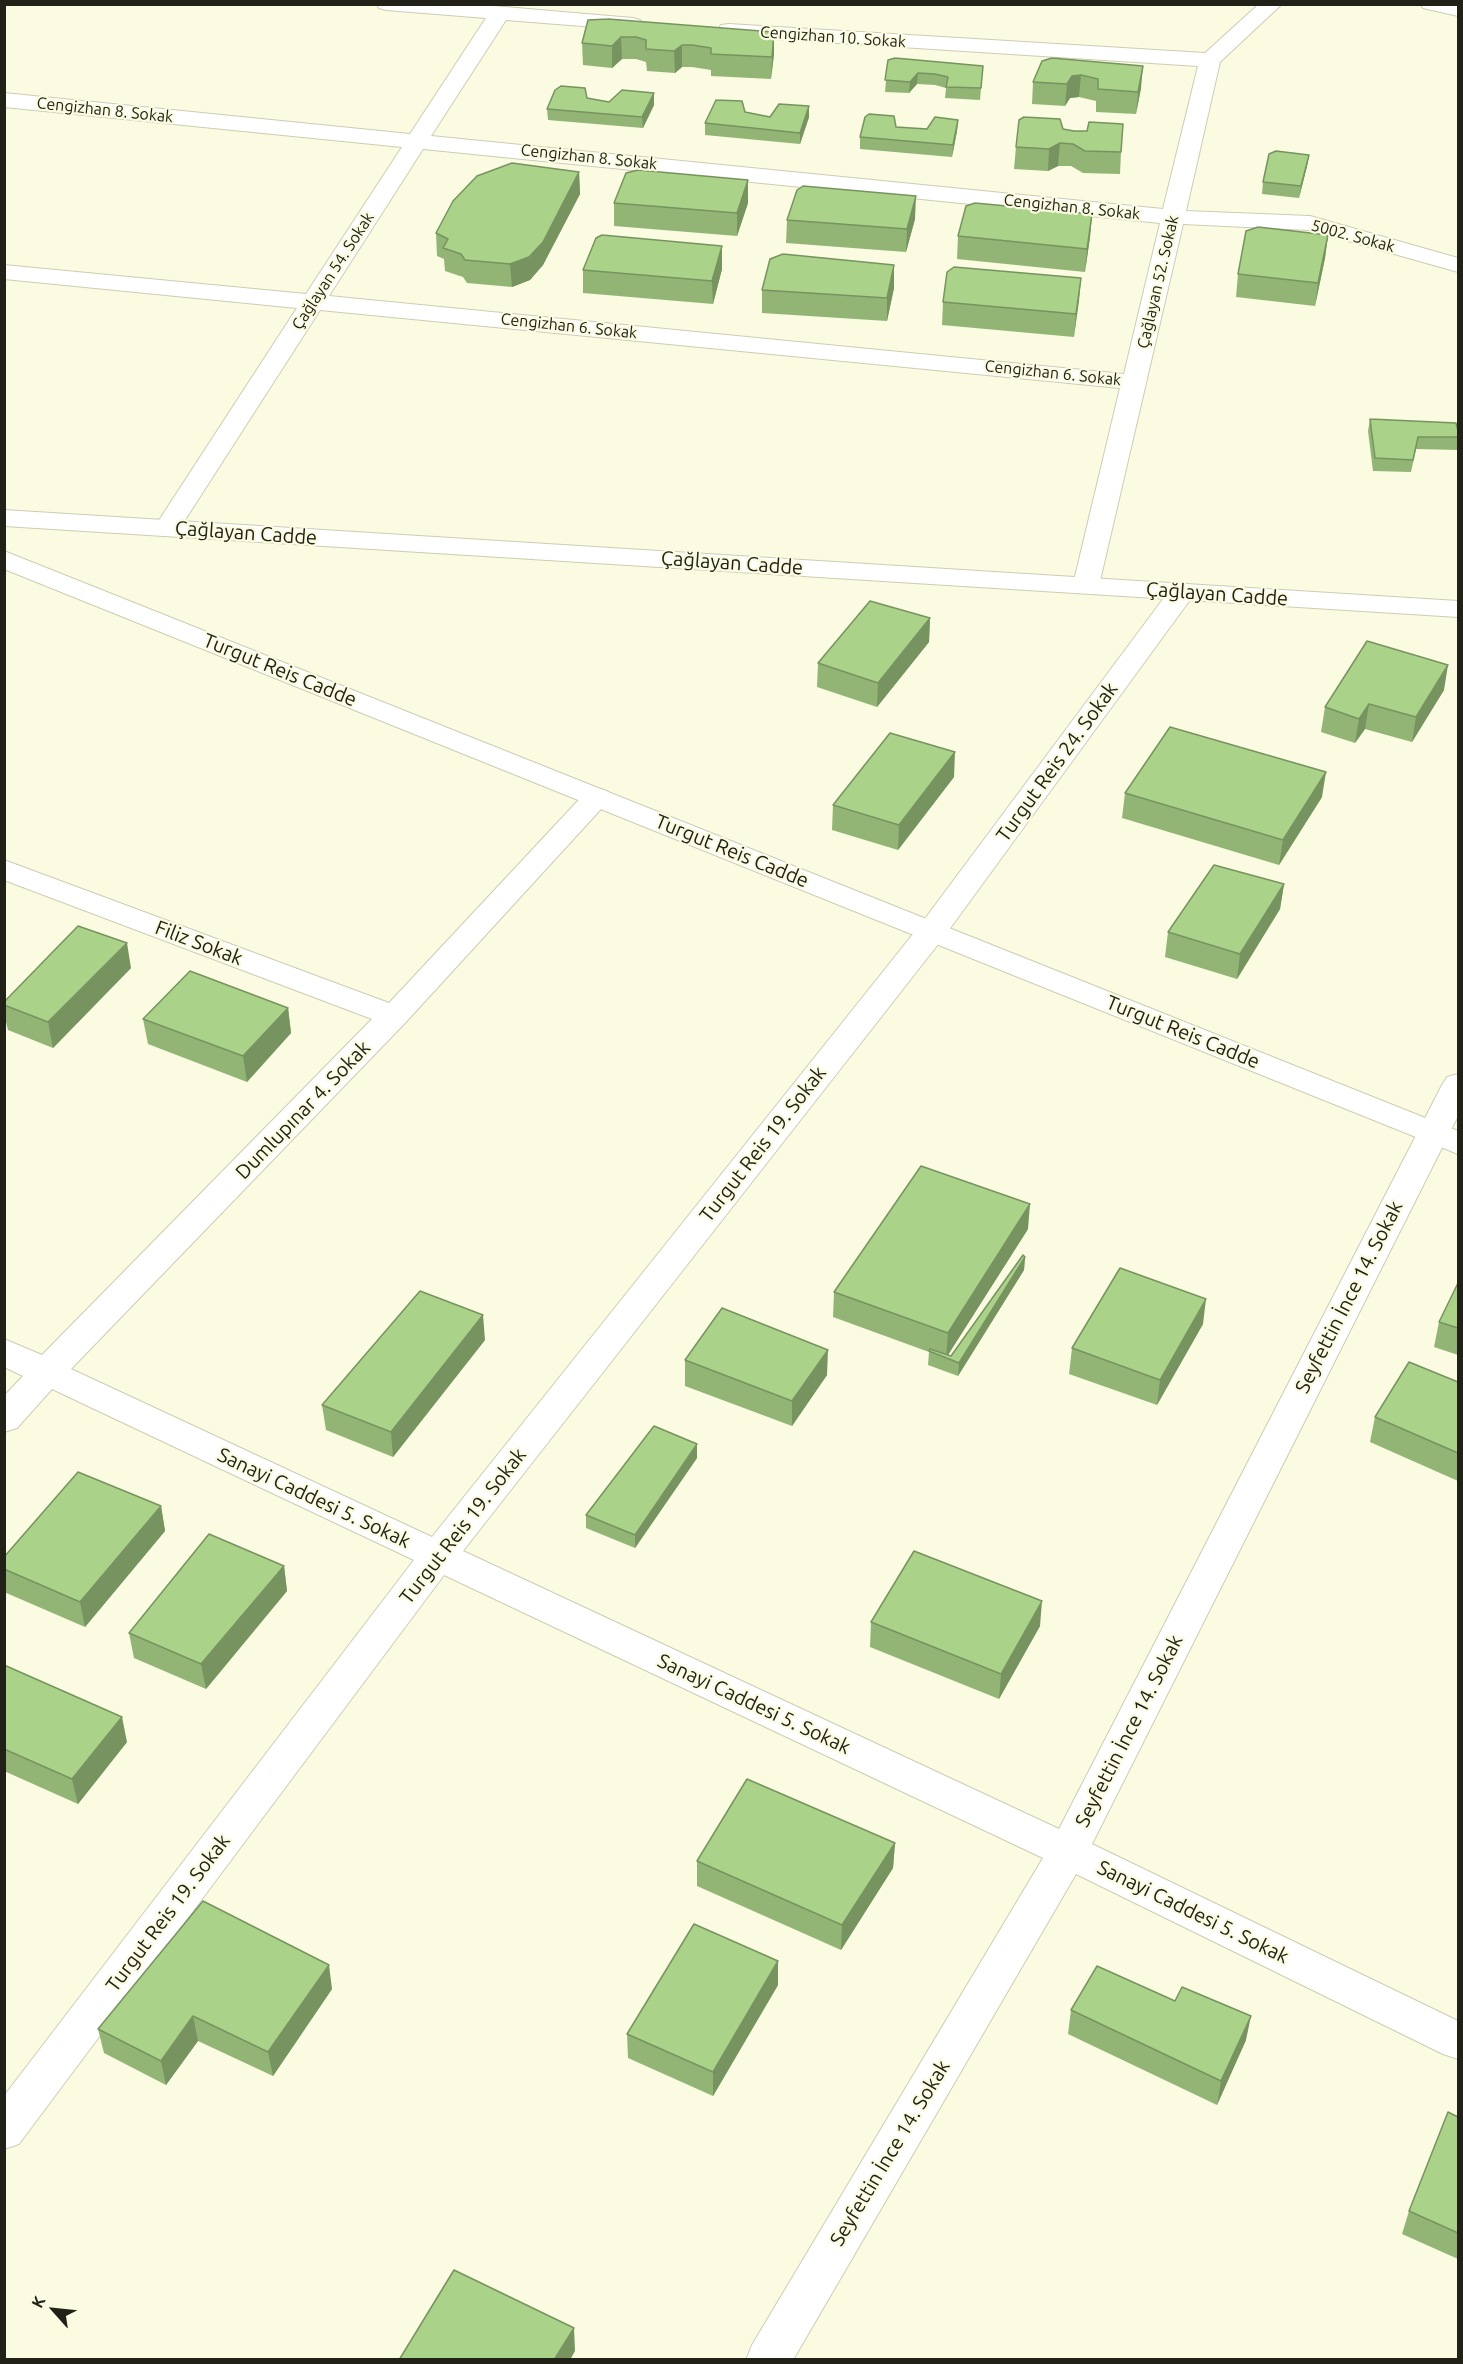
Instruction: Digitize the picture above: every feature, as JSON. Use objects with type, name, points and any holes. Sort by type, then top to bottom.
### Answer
[{"type":"street","points":[[386,4],[650,25]]},
{"type":"street","points":[[1210,60],[1272,4]]},
{"type":"street","points":[[1430,4],[1458,10]]},
{"type":"street","name":"Çağlayan 54. Sokak","points":[[167,528],[499,14]]},
{"type":"street","name":"Cengizhan 10. Sokak","points":[[710,29],[1210,60]]},
{"type":"street","name":"Çağlayan 52. Sokak","points":[[1086,585],[1210,60]]},
{"type":"street","name":"Cengizhan 8. Sokak","points":[[4,100],[1173,217]]},
{"type":"street","name":"5002. Sokak","points":[[1173,217],[1310,223],[1458,265]]},
{"type":"street","name":"Cengizhan 6. Sokak","points":[[4,272],[314,300],[1134,381]]},
{"type":"street","name":"Çağlayan Cadde","points":[[4,518],[1458,609]]},
{"type":"street","name":"Turgut Reis Cadde","points":[[4,559],[1446,1137]]},
{"type":"street","name":"Turgut Reis 24. Sokak","points":[[932,931],[1182,592]]},
{"type":"street","name":"Dumlupınar 4. Sokak","points":[[4,1419],[394,1016],[597,797]]},
{"type":"street","name":"Filiz Sokak","points":[[4,869],[394,1016]]},
{"type":"street","name":"Turgut Reis 19. Sokak","points":[[4,2130],[438,1556],[932,931]]},
{"type":"street","name":"Seyfettin İnce 14. Sokak","points":[[768,2360],[1068,1851],[1446,1137],[1458,1085]]},
{"type":"street","name":"Sanayi Caddesi 5. Sokak","points":[[4,1352],[1068,1851],[1458,2041]]},
{"type":"building","points":[[608,19],[774,32],[772,57],[711,54],[711,48],[692,45],[682,45],[674,51],[646,49],[646,40],[636,37],[621,37],[612,46],[582,43],[588,20]]},
{"type":"building","points":[[895,58],[983,66],[981,88],[946,87],[948,77],[935,74],[918,73],[910,82],[885,80],[888,60]]},
{"type":"building","points":[[1052,58],[1143,66],[1138,92],[1098,89],[1098,79],[1081,75],[1072,76],[1067,84],[1033,82],[1042,61]]},
{"type":"building","points":[[561,86],[585,88],[587,98],[609,102],[622,90],[654,93],[642,117],[547,109],[555,90]]},
{"type":"building","points":[[716,100],[742,101],[745,112],[770,117],[779,104],[809,106],[800,133],[705,123]]},
{"type":"building","points":[[869,114],[894,116],[896,127],[927,129],[935,117],[958,120],[953,145],[860,137],[865,117]]},
{"type":"building","points":[[1024,117],[1060,119],[1063,129],[1074,131],[1087,131],[1089,122],[1123,124],[1121,152],[1085,151],[1073,144],[1060,143],[1049,149],[1016,147],[1019,120]]},
{"type":"building","points":[[1276,151],[1309,155],[1301,186],[1263,182],[1269,154]]},
{"type":"building","points":[[512,163],[579,172],[543,242],[529,257],[510,264],[465,260],[461,254],[443,248],[448,239],[436,233],[453,201],[477,176]]},
{"type":"building","points":[[638,170],[748,180],[737,213],[614,203],[626,173]]},
{"type":"building","points":[[803,186],[916,196],[907,229],[787,220],[797,190]]},
{"type":"building","points":[[975,203],[1092,214],[1087,249],[958,236],[966,206]]},
{"type":"building","points":[[1258,227],[1328,235],[1318,283],[1238,274],[1246,231]]},
{"type":"building","points":[[602,235],[722,246],[712,281],[583,270],[596,238]]},
{"type":"building","points":[[783,254],[894,265],[887,298],[762,290],[770,259]]},
{"type":"building","points":[[954,267],[1081,278],[1076,314],[943,302],[947,272]]},
{"type":"building","points":[[1370,419],[1456,423],[1458,437],[1418,437],[1413,460],[1375,458]]},
{"type":"building","points":[[870,601],[930,618],[878,683],[818,663]]},
{"type":"building","points":[[1367,641],[1448,665],[1416,717],[1369,704],[1359,719],[1325,707]]},
{"type":"building","points":[[1170,727],[1326,772],[1283,840],[1125,793]]},
{"type":"building","points":[[890,733],[955,752],[899,825],[833,805]]},
{"type":"building","points":[[1214,865],[1284,884],[1240,954],[1168,932]]},
{"type":"building","points":[[78,926],[127,943],[48,1022],[4,1005],[4,1002]]},
{"type":"building","points":[[190,971],[288,1008],[243,1056],[143,1019]]},
{"type":"building","points":[[921,1166],[1030,1204],[948,1333],[834,1292]]},
{"type":"building","points":[[1023,1255],[1025,1257],[959,1363],[929,1351],[930,1349],[951,1356]]},
{"type":"building","points":[[1120,1268],[1206,1299],[1160,1380],[1072,1348]]},
{"type":"building","points":[[1458,1283],[1458,1328],[1439,1322]]},
{"type":"building","points":[[420,1291],[483,1315],[391,1432],[322,1405]]},
{"type":"building","points":[[722,1308],[828,1350],[792,1401],[685,1360]]},
{"type":"building","points":[[1409,1362],[1458,1382],[1458,1453],[1375,1417]]},
{"type":"building","points":[[654,1426],[697,1444],[635,1535],[586,1515]]},
{"type":"building","points":[[78,1472],[161,1506],[80,1602],[4,1569],[4,1557]]},
{"type":"building","points":[[209,1534],[284,1566],[201,1664],[129,1633]]},
{"type":"building","points":[[914,1551],[1042,1601],[1001,1674],[871,1622]]},
{"type":"building","points":[[4,1665],[122,1717],[72,1779],[4,1749]]},
{"type":"building","points":[[747,1779],[895,1843],[842,1925],[697,1861]]},
{"type":"building","points":[[203,1901],[329,1965],[268,2052],[193,2016],[161,2061],[98,2029]]},
{"type":"building","points":[[694,1924],[778,1961],[713,2072],[627,2034]]},
{"type":"building","points":[[1097,1966],[1175,2001],[1182,1987],[1251,2016],[1221,2081],[1071,2010]]},
{"type":"building","points":[[1448,2112],[1458,2117],[1458,2233],[1409,2211]]},
{"type":"building","points":[[454,2270],[574,2328],[554,2360],[399,2360]]}]
